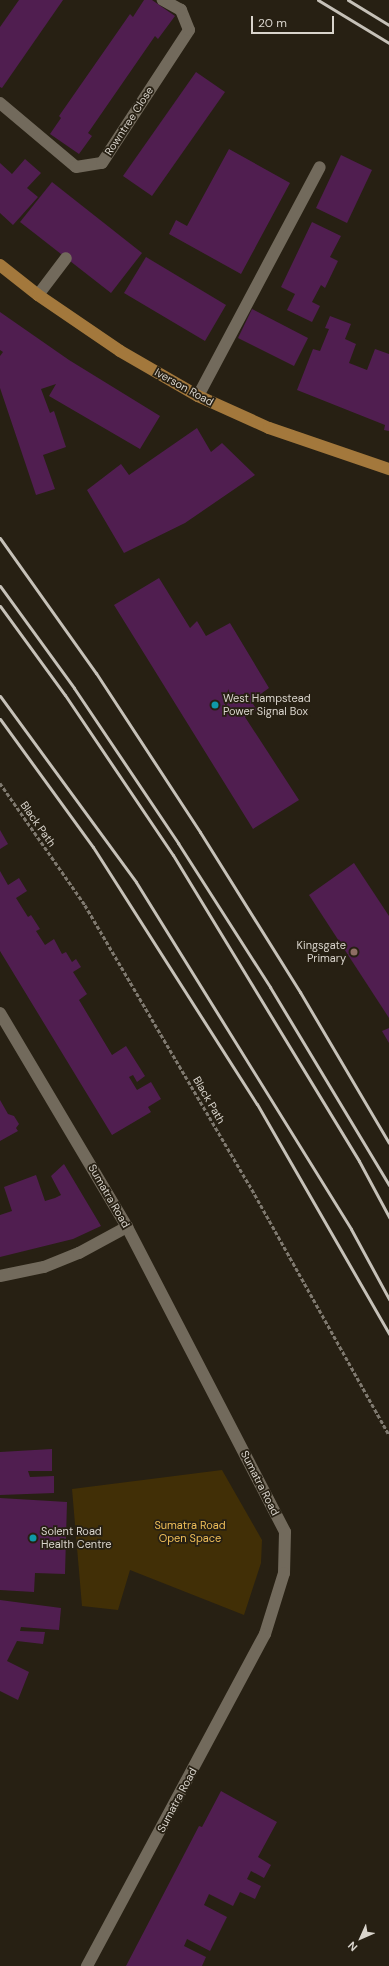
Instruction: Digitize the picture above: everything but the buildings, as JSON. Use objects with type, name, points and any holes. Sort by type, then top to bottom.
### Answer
[{"type":"main road","name":"Iverson Road","points":[[0,265],[38,295],[120,351],[198,396],[269,428],[389,469]]},
{"type":"street","name":"Rowntree Close","points":[[0,103],[76,167],[102,163],[189,30],[181,10],[164,0]]},
{"type":"street","points":[[198,396],[320,167]]},
{"type":"street","points":[[38,295],[66,258]]},
{"type":"street","name":"Sumatra Road","points":[[0,1013],[127,1227],[285,1532],[284,1573],[265,1634],[249,1667],[87,1966]]},
{"type":"street","points":[[0,1276],[44,1267],[79,1253],[127,1227]]},
{"type":"path","name":"Black Path","points":[[0,783],[85,905],[249,1184],[389,1434]]},
{"type":"green space","name":"Sumatra Road Open Space","points":[[222,1470],[262,1540],[261,1563],[244,1615],[130,1570],[118,1610],[82,1606],[72,1489]]},
{"type":"railway","points":[[318,0],[389,43]]},
{"type":"railway","points":[[348,0],[389,25]]},
{"type":"railway","points":[[0,538],[96,673],[200,832],[300,992],[389,1143]]},
{"type":"railway","points":[[0,586],[74,688],[178,843],[270,987],[389,1185]]},
{"type":"railway","points":[[0,606],[65,695],[173,855],[359,1161],[389,1217]]},
{"type":"railway","points":[[0,696],[136,882],[351,1229],[389,1299]]},
{"type":"railway","points":[[0,719],[93,847],[257,1104],[389,1334]]},
{"type":"place","name":"West Hampstead Power Signal Box","points":[[215,705]]},
{"type":"place","name":"Kingsgate Primary","points":[[354,952]]},
{"type":"place","name":"Solent Road Health Centre","points":[[33,1538]]}]
